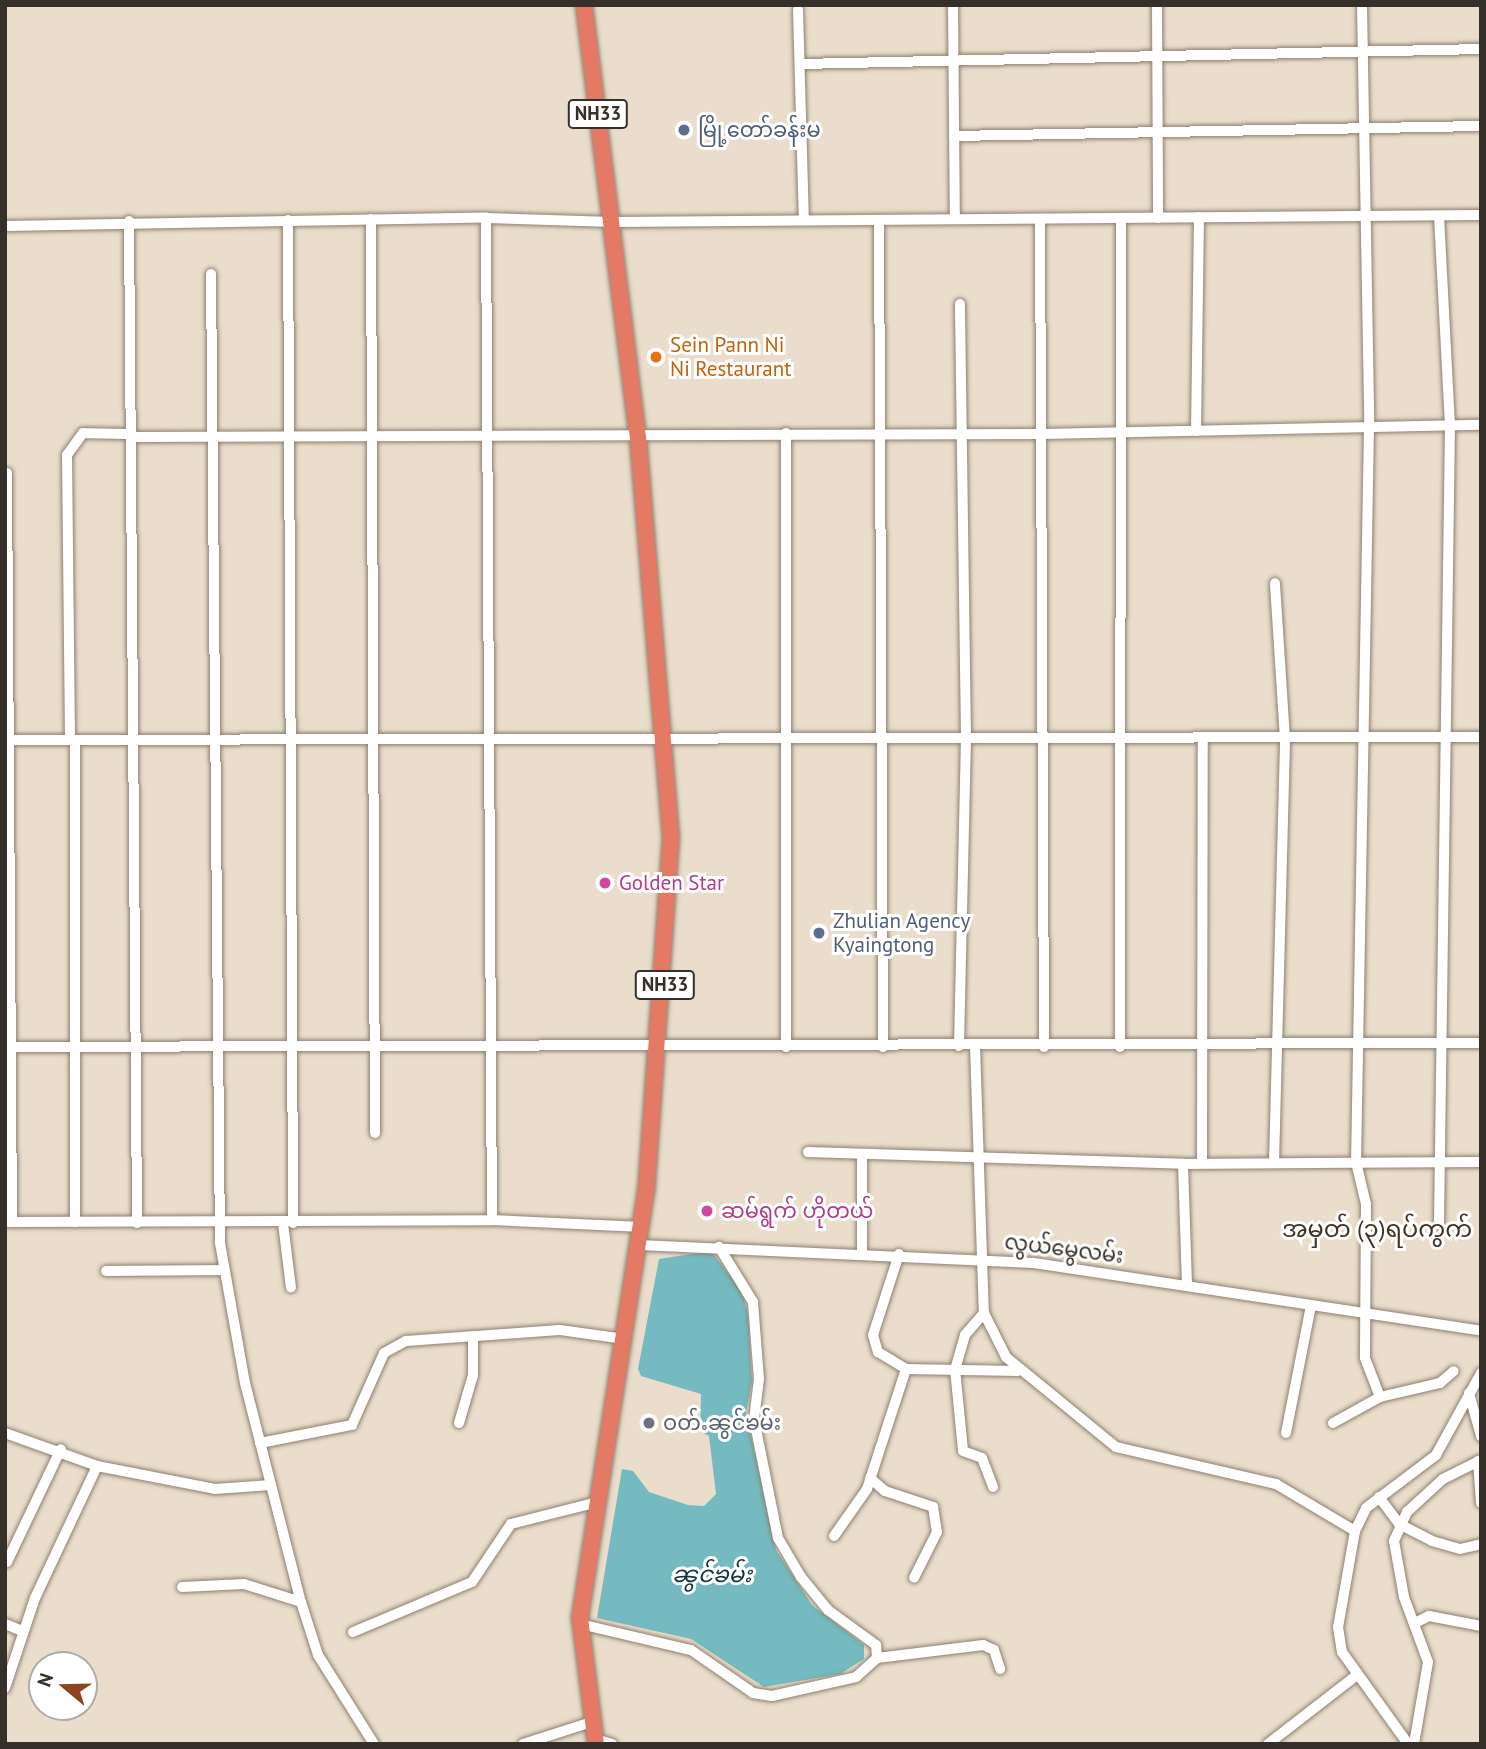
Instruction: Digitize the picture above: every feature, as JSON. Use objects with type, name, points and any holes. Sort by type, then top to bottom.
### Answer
[{"type":"highway","name":"NH33","points":[[584,5],[638,437],[671,837],[661,1042],[642,1227],[580,1624],[596,1742]]},
{"type":"street","points":[[953,5],[955,219]]},
{"type":"street","points":[[1157,5],[1158,218]]},
{"type":"street","points":[[1362,5],[1369,427],[1356,1163],[1368,1249],[1361,1312],[1365,1358],[1380,1397]]},
{"type":"street","points":[[798,10],[804,220]]},
{"type":"street","points":[[800,65],[1157,54],[1481,49]]},
{"type":"street","points":[[954,136],[1362,131],[1481,126]]},
{"type":"street","points":[[5,226],[129,221],[486,218],[613,222],[1481,215]]},
{"type":"street","points":[[1439,216],[1450,425],[1438,1044],[1439,1224]]},
{"type":"street","points":[[1196,431],[1199,217]]},
{"type":"street","points":[[486,218],[485,436],[492,1220]]},
{"type":"street","points":[[1120,1047],[1123,738],[1121,218]]},
{"type":"street","points":[[371,219],[377,1044],[374,1133]]},
{"type":"street","points":[[1040,219],[1044,1047]]},
{"type":"street","points":[[288,220],[295,740],[294,1045],[288,1223],[291,1288]]},
{"type":"street","points":[[879,220],[886,738],[883,1047]]},
{"type":"street","points":[[129,221],[133,435],[137,1223]]},
{"type":"street","points":[[211,274],[215,1045],[218,1222],[223,1270],[260,1443],[301,1602],[318,1655],[374,1744]]},
{"type":"street","points":[[959,1046],[966,738],[964,432],[960,304]]},
{"type":"street","points":[[75,1222],[73,740],[67,455],[83,433],[292,438],[372,435],[638,437],[786,433],[1042,434],[1481,425]]},
{"type":"street","points":[[786,433],[791,738],[786,1047]]},
{"type":"street","points":[[7,472],[9,1222],[288,1223],[492,1220],[642,1227]]},
{"type":"street","points":[[1274,1163],[1280,1046],[1286,739],[1275,583]]},
{"type":"street","points":[[9,740],[1203,738],[1363,741],[1481,737]]},
{"type":"street","points":[[1202,1163],[1200,1047],[1203,738]]},
{"type":"street","points":[[9,1047],[661,1042],[786,1047],[1200,1047],[1481,1043]]},
{"type":"street","points":[[975,1046],[981,1158],[984,1313],[1017,1371],[1116,1447],[1276,1484],[1355,1531]]},
{"type":"street","points":[[808,1152],[1183,1164],[1481,1162]]},
{"type":"street","points":[[862,1154],[862,1255]]},
{"type":"street","points":[[1183,1164],[1187,1286]]},
{"type":"street","name":"လွယ်မွေလမ်း","points":[[639,1245],[981,1259],[1187,1286],[1481,1331]]},
{"type":"street","points":[[719,1247],[753,1302],[759,1379],[754,1419],[778,1538],[801,1577],[828,1610],[876,1646],[877,1658]]},
{"type":"street","points":[[899,1254],[873,1335],[878,1352],[906,1370],[1017,1371]]},
{"type":"street","points":[[106,1271],[223,1270]]},
{"type":"street","points":[[1286,1433],[1311,1305]]},
{"type":"street","points":[[984,1313],[965,1335],[955,1369],[963,1451],[982,1458],[993,1487]]},
{"type":"street","points":[[260,1443],[352,1425],[369,1397],[377,1365],[393,1345],[560,1330],[624,1339]]},
{"type":"street","points":[[459,1423],[473,1376],[473,1336]]},
{"type":"street","points":[[834,1536],[870,1478],[906,1370]]},
{"type":"street","points":[[1333,1423],[1380,1397],[1440,1383],[1454,1371]]},
{"type":"street","points":[[1408,1744],[1342,1652],[1338,1627],[1355,1531],[1379,1497],[1436,1455],[1481,1373]]},
{"type":"street","points":[[1469,1393],[1481,1436]]},
{"type":"street","points":[[5,1433],[61,1448],[97,1466],[215,1489],[271,1485]]},
{"type":"street","points":[[8,1562],[61,1448]]},
{"type":"street","points":[[1414,1744],[1430,1682],[1394,1541],[1399,1524],[1443,1479],[1479,1460],[1481,1503]]},
{"type":"street","points":[[5,1688],[22,1631],[97,1466]]},
{"type":"street","points":[[870,1478],[885,1491],[933,1507],[937,1532],[914,1578]]},
{"type":"street","points":[[1379,1497],[1399,1524],[1460,1549],[1481,1544]]},
{"type":"street","points":[[353,1632],[472,1582],[511,1524],[598,1503]]},
{"type":"street","points":[[182,1587],[244,1584],[301,1602]]},
{"type":"street","points":[[1415,1623],[1429,1616],[1481,1626]]},
{"type":"street","points":[[5,1624],[22,1631]]},
{"type":"street","points":[[580,1624],[691,1650],[753,1693],[772,1696],[856,1677],[877,1658],[983,1645],[994,1650],[1000,1669]]},
{"type":"street","points":[[1268,1744],[1357,1675]]},
{"type":"street","points":[[523,1744],[592,1722]]},
{"type":"street","points":[[596,1742],[612,1744]]},
{"type":"water","name":"ၼွင်ၶမ်း","points":[[711,1251],[742,1291],[748,1314],[752,1381],[746,1413],[776,1550],[812,1605],[864,1645],[864,1659],[840,1674],[764,1687],[691,1639],[597,1618],[622,1469],[633,1471],[649,1492],[688,1505],[704,1506],[716,1494],[709,1436],[700,1431],[701,1394],[641,1376],[638,1369],[659,1259]]},
{"type":"place","name":"မြို့တော်ခန်းမ","points":[[684,130]]},
{"type":"place","name":"Sein Pann Ni Ni Restaurant","points":[[656,357]]},
{"type":"place","name":"Golden Star","points":[[605,883]]},
{"type":"place","name":"Zhulian Agency Kyaingtong","points":[[819,933]]},
{"type":"place","name":"ဆမ်ရွက် ဟိုတယ်","points":[[707,1211]]},
{"type":"place","name":"ဝတ်ႉၼွင်ၶမ်း","points":[[649,1423]]},
{"type":"district","name":"အမှတ် (၃)ရပ်ကွက်","points":[[1377,1229]]}]
